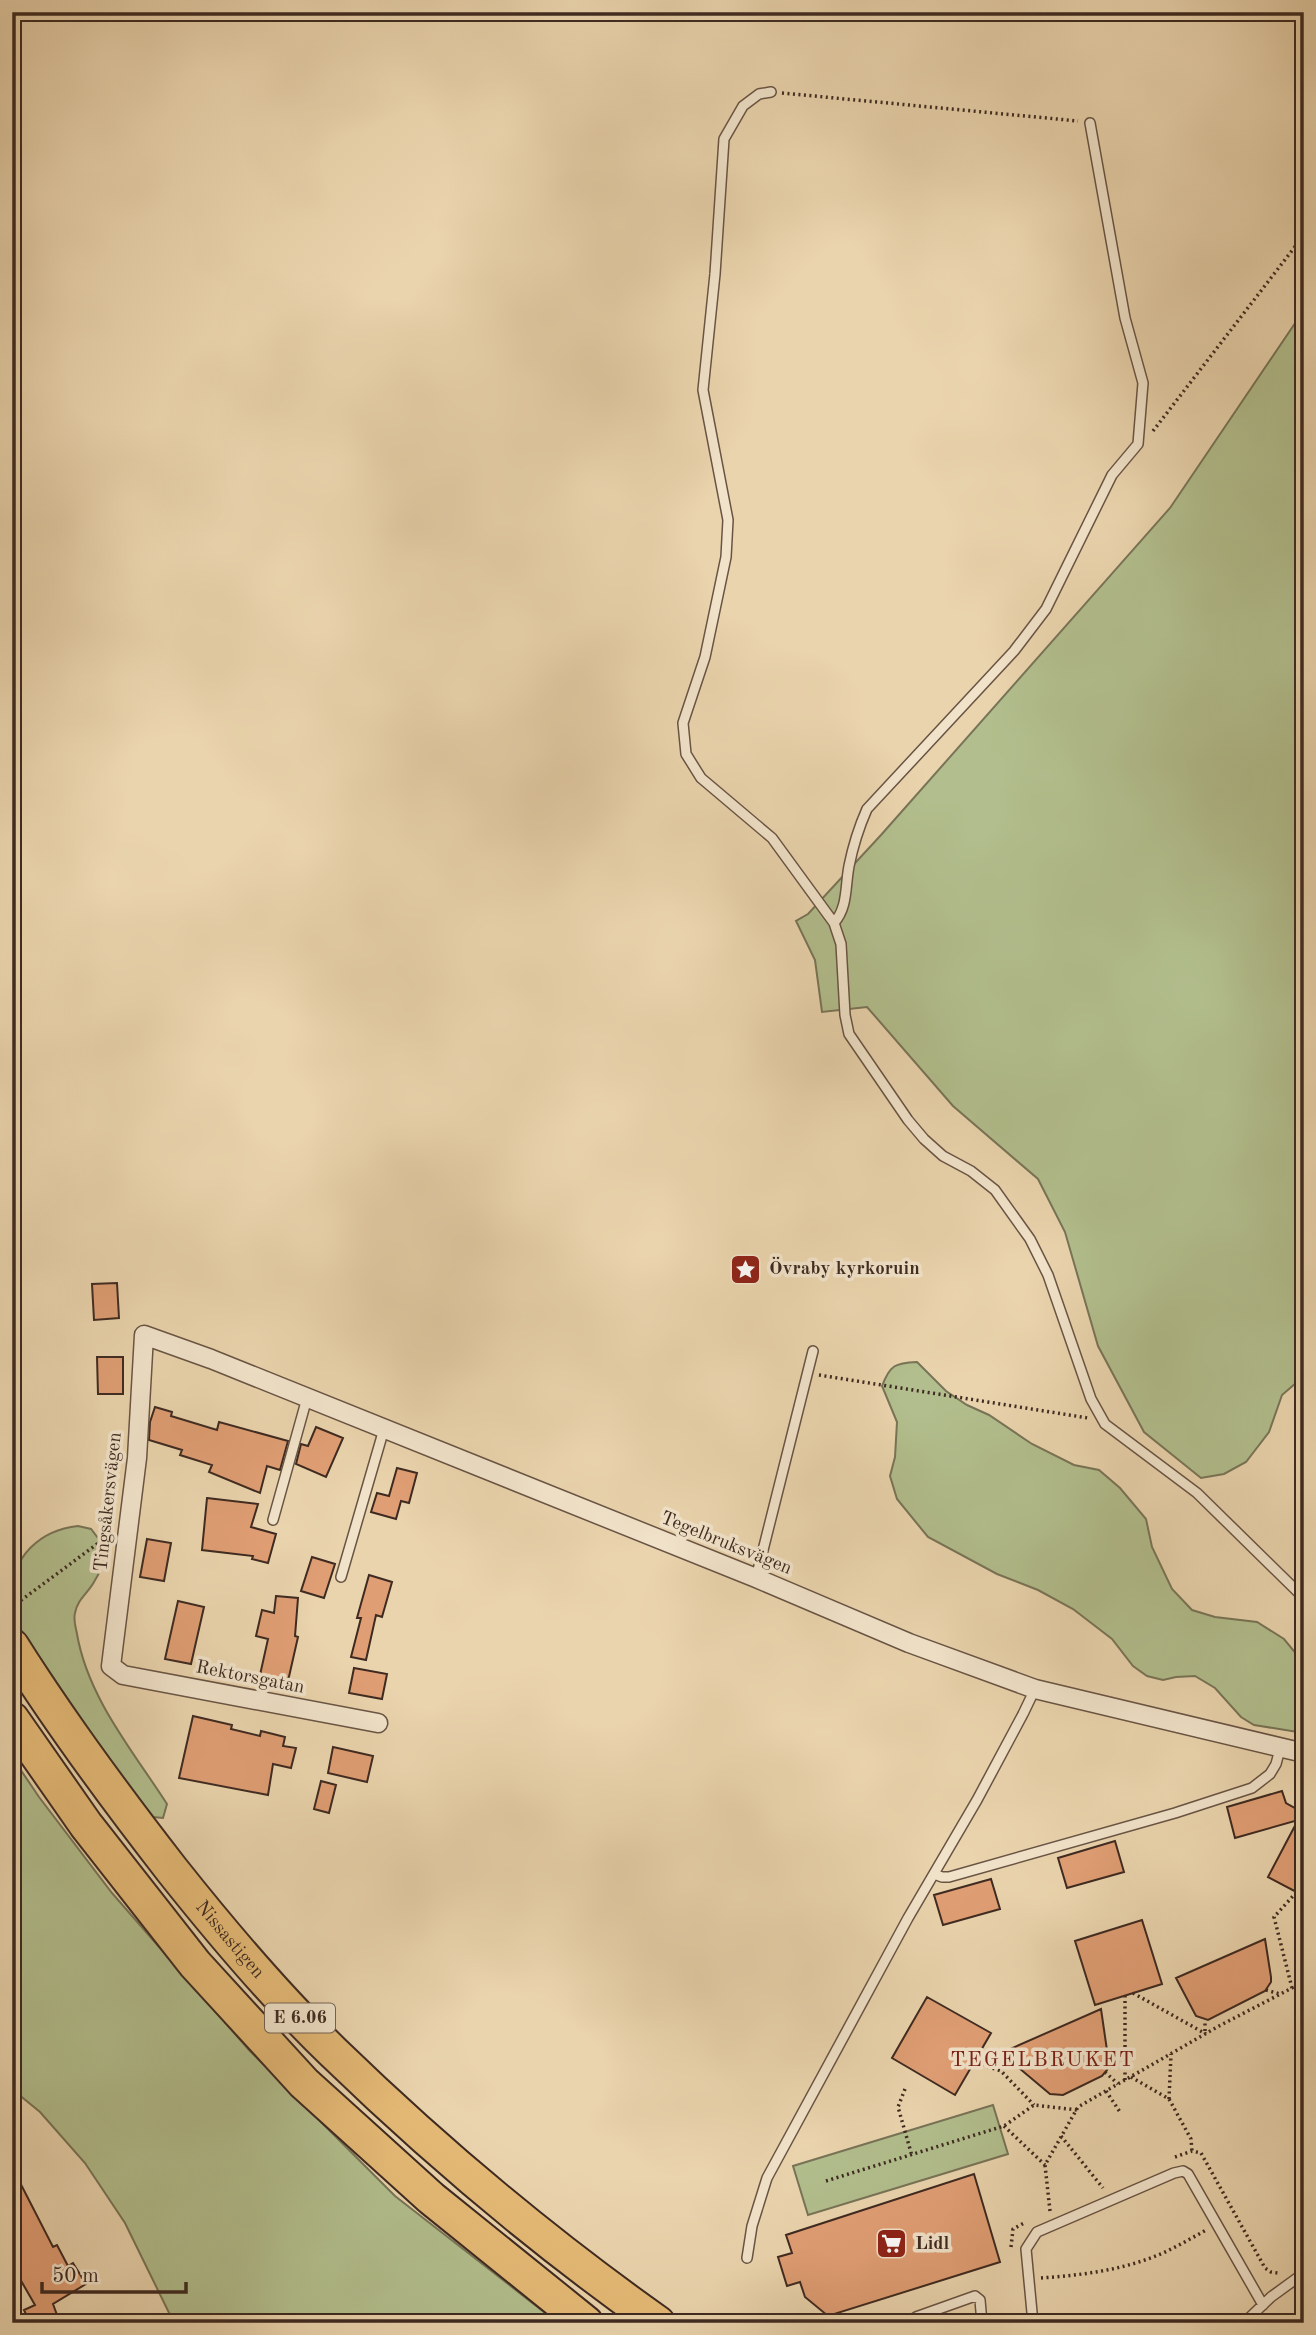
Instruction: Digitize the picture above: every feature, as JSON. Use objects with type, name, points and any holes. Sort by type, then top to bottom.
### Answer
[{"type":"highway","name":"Nissastigen","points":[[12,1646],[116,1798],[226,1938],[331,2051],[457,2168],[604,2285],[658,2323]]},
{"type":"highway","name":"E 6.06","points":[[12,1719],[86,1825],[195,1964],[304,2083],[431,2198],[586,2323]]},
{"type":"street","name":"Tegelbruksvägen","points":[[144,1335],[211,1359],[756,1578],[909,1643],[1035,1689],[1304,1753]]},
{"type":"street","name":"Tingsåkersvägen","points":[[116,1672],[111,1666],[137,1458],[144,1335]]},
{"type":"street","name":"Rektorsgatan","points":[[116,1672],[378,1723]]},
{"type":"lane","points":[[771,92],[759,94],[743,106],[724,139],[715,274],[703,390],[728,520],[726,558],[705,657],[683,723],[686,754],[701,778],[772,838],[834,923],[842,944],[845,1015],[849,1034],[924,1139],[943,1156],[971,1171],[995,1190],[1030,1240],[1048,1275],[1091,1399],[1104,1420],[1197,1493],[1304,1598]]},
{"type":"lane","points":[[834,923],[843,912],[849,866],[857,832],[867,808],[1014,651],[1046,609],[1112,475],[1138,444],[1143,383],[1125,318],[1090,123]]},
{"type":"lane","points":[[756,1578],[813,1351]]},
{"type":"lane","points":[[273,1520],[307,1398]]},
{"type":"lane","points":[[341,1577],[384,1429]]},
{"type":"lane","points":[[747,2258],[752,2226],[767,2178],[811,2094],[977,1800],[1035,1689]]},
{"type":"lane","points":[[934,1874],[949,1877],[1175,1813],[1251,1788],[1270,1774],[1280,1749]]},
{"type":"lane","points":[[1033,2323],[1026,2249],[1037,2232],[1183,2171],[1188,2174],[1262,2305]]},
{"type":"lane","points":[[1244,2323],[1262,2305],[1304,2273]]},
{"type":"lane","points":[[914,2323],[916,2317],[975,2296],[980,2300],[982,2323]]},
{"type":"path","points":[[771,92],[1090,123]]},
{"type":"path","points":[[1138,444],[1152,432],[1304,235]]},
{"type":"path","points":[[807,1373],[1104,1420]]},
{"type":"path","points":[[12,1607],[113,1533],[127,1530]]},
{"type":"path","points":[[1292,1988],[1274,1917],[1294,1895],[1304,1904]]},
{"type":"path","points":[[1050,2211],[1045,2165],[1077,2110],[1206,2033],[1292,1988],[1304,1976]]},
{"type":"path","points":[[1266,1990],[1280,1994]]},
{"type":"path","points":[[1133,1993],[1206,2033]]},
{"type":"path","points":[[1125,1996],[1125,2080]]},
{"type":"path","points":[[1205,2020],[1206,2033]]},
{"type":"path","points":[[1169,2099],[1171,2054]]},
{"type":"path","points":[[976,2063],[1001,2071],[1034,2105],[1077,2110]]},
{"type":"path","points":[[1105,2072],[1118,2084]]},
{"type":"path","points":[[1131,2077],[1169,2099],[1191,2139],[1192,2151]]},
{"type":"path","points":[[905,2089],[898,2107],[912,2156]]},
{"type":"path","points":[[1106,2091],[1120,2112]]},
{"type":"path","points":[[826,2180],[1004,2126],[1034,2105]]},
{"type":"path","points":[[1004,2126],[1045,2165]]},
{"type":"path","points":[[1061,2136],[1103,2188],[1094,2192]]},
{"type":"path","points":[[1175,2157],[1192,2151],[1201,2154],[1265,2267],[1276,2274],[1284,2269]]},
{"type":"path","points":[[1039,2216],[1058,2207]]},
{"type":"path","points":[[1029,2279],[1104,2272],[1122,2267],[1162,2253],[1235,2214]]},
{"type":"path","points":[[1012,2248],[1013,2229],[1028,2221]]},
{"type":"path","points":[[1294,2262],[1304,2254]]},
{"type":"green space","points":[[1304,310],[1304,1376],[1282,1395],[1269,1432],[1246,1462],[1224,1474],[1201,1478],[1144,1432],[1098,1346],[1065,1232],[1038,1179],[953,1106],[867,1007],[822,1012],[815,960],[796,921],[808,914],[881,835],[1170,508]]},
{"type":"green space","points":[[917,1362],[946,1391],[967,1405],[989,1415],[1032,1444],[1074,1465],[1099,1470],[1120,1488],[1146,1519],[1152,1547],[1172,1589],[1192,1610],[1215,1617],[1257,1622],[1284,1639],[1303,1662],[1304,1733],[1254,1725],[1241,1717],[1215,1688],[1195,1676],[1163,1680],[1147,1676],[1133,1666],[1112,1639],[1073,1609],[1038,1590],[997,1574],[928,1537],[897,1499],[890,1476],[895,1457],[897,1422],[882,1386],[894,1366]]},
{"type":"green space","points":[[78,1526],[91,1529],[104,1546],[99,1573],[78,1604],[74,1616],[83,1658],[113,1723],[167,1804],[163,1818],[153,1817],[139,1804],[17,1624],[12,1599],[13,1582],[23,1557],[41,1539]]},
{"type":"green space","points":[[12,1757],[112,1893],[249,2050],[395,2196],[558,2323],[174,2323],[125,2223],[85,2163],[40,2112],[12,2089]]},
{"type":"green space","points":[[993,2105],[1008,2154],[808,2215],[793,2166]]},
{"type":"building","points":[[117,1283],[119,1318],[94,1320],[92,1284]]},
{"type":"building","points":[[97,1357],[123,1357],[123,1394],[98,1394]]},
{"type":"building","points":[[155,1407],[172,1412],[171,1416],[217,1430],[219,1422],[288,1441],[280,1470],[267,1466],[260,1493],[209,1472],[212,1465],[180,1455],[182,1450],[149,1440],[150,1422]]},
{"type":"building","points":[[316,1427],[343,1438],[326,1477],[296,1464],[301,1444],[308,1446]]},
{"type":"building","points":[[397,1468],[417,1473],[409,1503],[401,1501],[396,1519],[371,1512],[377,1493],[389,1496]]},
{"type":"building","points":[[207,1498],[258,1504],[251,1527],[276,1534],[268,1563],[252,1559],[253,1556],[202,1550]]},
{"type":"building","points":[[147,1539],[171,1543],[164,1581],[140,1577]]},
{"type":"building","points":[[312,1557],[335,1564],[324,1598],[301,1591]]},
{"type":"building","points":[[369,1575],[392,1582],[382,1617],[376,1615],[366,1660],[351,1657],[361,1618],[357,1618]]},
{"type":"building","points":[[276,1596],[298,1598],[295,1636],[298,1637],[288,1681],[260,1675],[268,1639],[256,1636],[262,1610],[274,1613]]},
{"type":"building","points":[[178,1601],[204,1607],[191,1664],[165,1659]]},
{"type":"building","points":[[354,1668],[387,1674],[382,1699],[349,1693]]},
{"type":"building","points":[[193,1716],[232,1725],[231,1729],[260,1736],[261,1731],[285,1737],[283,1746],[296,1748],[291,1768],[273,1764],[268,1795],[179,1778]]},
{"type":"building","points":[[333,1747],[373,1756],[367,1782],[328,1773]]},
{"type":"building","points":[[321,1781],[336,1785],[329,1813],[314,1809]]},
{"type":"building","points":[[1282,1791],[1286,1803],[1302,1812],[1304,1809],[1304,1896],[1268,1877],[1298,1820],[1235,1838],[1227,1807]]},
{"type":"building","points":[[1115,1841],[1124,1872],[1067,1888],[1058,1858]]},
{"type":"building","points":[[991,1879],[1000,1909],[943,1925],[934,1895]]},
{"type":"building","points":[[1142,1920],[1162,1984],[1095,2005],[1075,1941]]},
{"type":"building","points":[[1265,1939],[1271,1982],[1265,1991],[1208,2020],[1196,2016],[1176,1978]]},
{"type":"building","points":[[927,1997],[991,2033],[955,2095],[892,2058]]},
{"type":"building","points":[[1101,2009],[1109,2064],[1107,2070],[1102,2076],[1063,2095],[1050,2094],[1001,2053]]},
{"type":"building","points":[[12,2167],[53,2247],[57,2245],[68,2266],[73,2263],[86,2284],[53,2304],[60,2323],[30,2323],[24,2310],[35,2305],[12,2265]]},
{"type":"building","name":"Lidl","points":[[974,2174],[1000,2262],[828,2316],[805,2297],[800,2282],[787,2286],[778,2257],[792,2253],[786,2235]]},
{"type":"place","name":"Övraby kyrkoruin","points":[[746,1269]]},
{"type":"place","name":"Lidl","points":[[892,2244]]},
{"type":"district","name":"TEGELBRUKET","points":[[1043,2060]]}]
